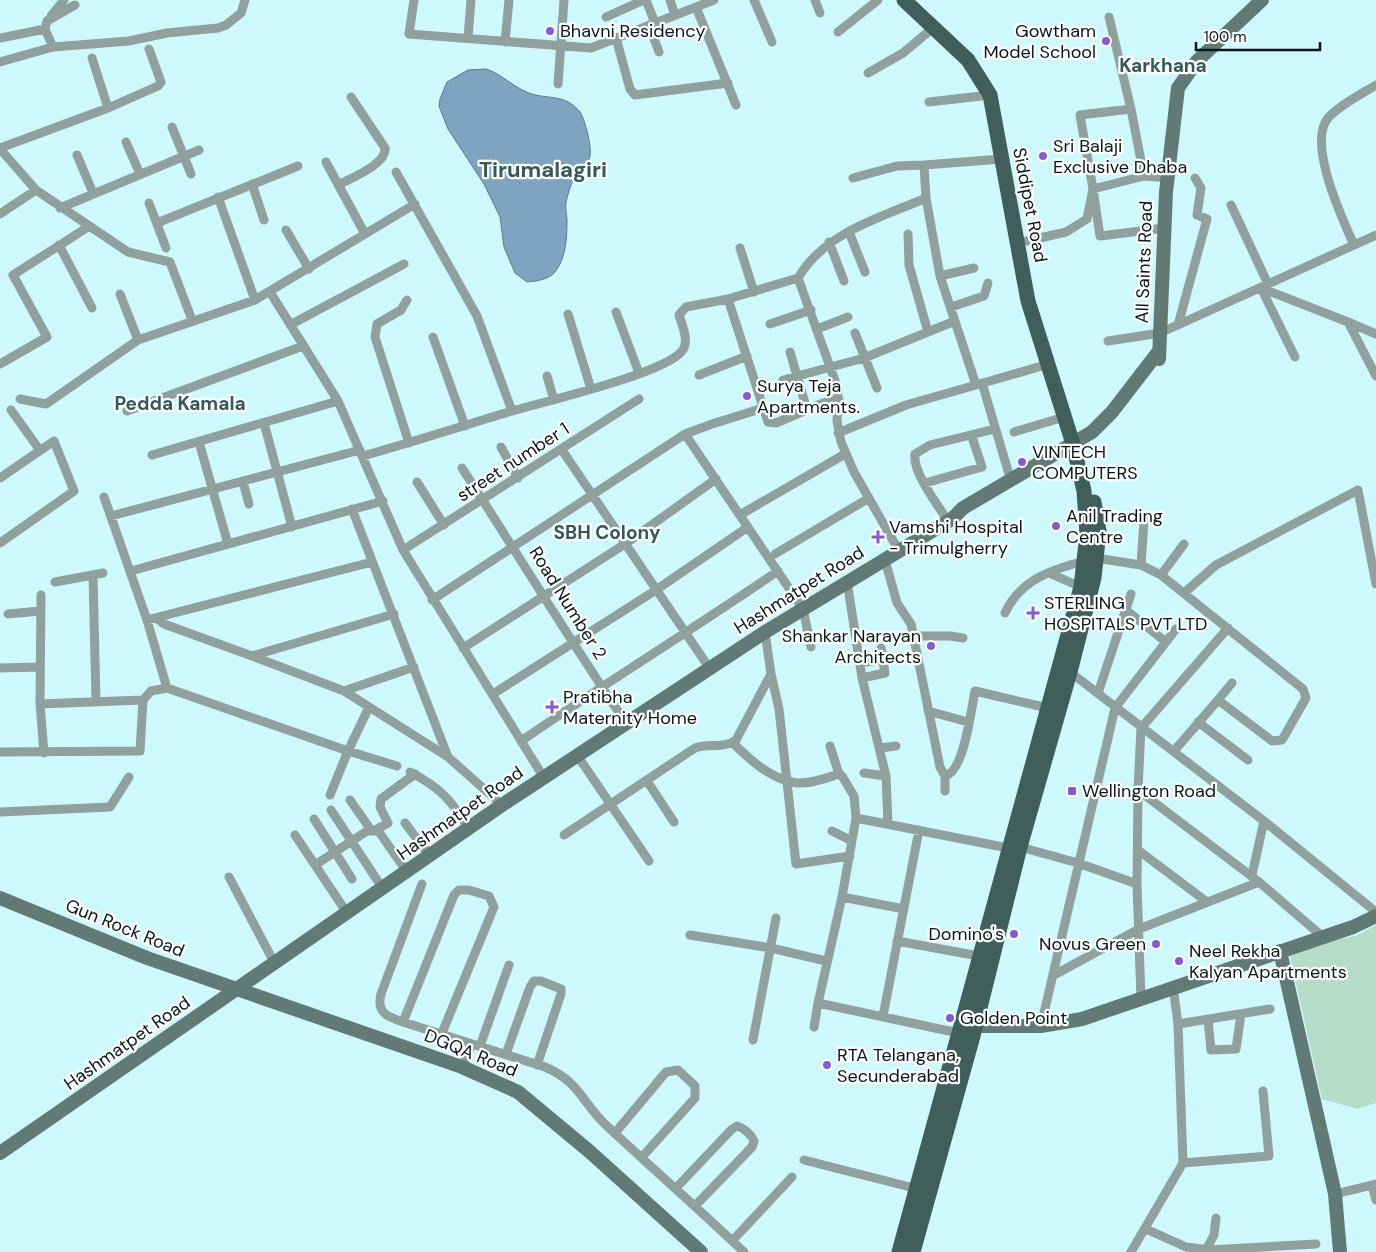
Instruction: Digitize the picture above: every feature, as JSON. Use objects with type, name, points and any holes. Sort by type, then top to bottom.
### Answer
[{"type":"main road","name":"Siddipet Road","points":[[904,0],[968,60],[990,95],[1028,301],[1064,417],[1078,445]]},
{"type":"main road","name":"Siddipet Road","points":[[919,0],[970,47],[995,85],[1004,121],[1039,301],[1078,445]]},
{"type":"main road","name":"All Saints Road","points":[[1078,445],[1112,412],[1159,351],[1168,178],[1178,88],[1197,61],[1262,0]]},
{"type":"main road","name":"Hashmatpet Road","points":[[950,520],[963,508],[1078,445]]},
{"type":"main road","name":"Hashmatpet Road","points":[[0,1153],[577,755],[765,632],[847,581],[950,520],[966,513],[1078,445]]},
{"type":"main road","points":[[900,1252],[967,1029],[980,956],[1070,672],[1094,578],[1078,445]]},
{"type":"main road","points":[[913,1252],[1048,708],[1081,587],[1091,560]]},
{"type":"main road","name":"Gun Rock Road","points":[[0,898],[147,958],[236,990]]},
{"type":"main road","points":[[967,1029],[1041,1026],[1082,1019],[1173,986],[1323,937],[1376,916]]},
{"type":"main road","points":[[1280,951],[1335,1194],[1340,1252]]},
{"type":"main road","name":"DGQA Road","points":[[236,990],[462,1067],[518,1092],[589,1151],[701,1252]]},
{"type":"street","points":[[46,25],[64,0]]},
{"type":"street","points":[[0,62],[53,47],[129,41],[168,33],[218,28],[226,25],[241,13],[245,0]]},
{"type":"street","points":[[414,0],[409,34],[591,48],[714,0]]},
{"type":"street","points":[[468,38],[471,0]]},
{"type":"street","points":[[505,42],[509,0]]},
{"type":"street","points":[[558,84],[559,46],[564,0]]},
{"type":"street","points":[[606,17],[645,0],[659,52]]},
{"type":"street","points":[[670,0],[676,15]]},
{"type":"street","points":[[754,0],[772,42]]},
{"type":"street","points":[[815,0],[820,13]]},
{"type":"street","points":[[838,32],[878,0]]},
{"type":"street","points":[[0,38],[46,25],[75,5]]},
{"type":"street","points":[[696,6],[736,104]]},
{"type":"street","points":[[1109,17],[1131,109],[1144,176]]},
{"type":"street","points":[[46,25],[53,47]]},
{"type":"street","points":[[868,73],[903,53],[934,27]]},
{"type":"street","points":[[616,38],[630,89],[635,95],[728,83]]},
{"type":"street","points":[[149,49],[161,82],[158,86],[108,108],[0,148],[36,190],[88,227],[128,252],[170,262],[192,320]]},
{"type":"street","points":[[92,58],[108,108]]},
{"type":"street","points":[[1354,246],[1328,182],[1321,132],[1329,117],[1376,85]]},
{"type":"street","points":[[929,102],[990,95]]},
{"type":"street","points":[[338,186],[378,163],[385,158],[386,153],[385,148],[351,97]]},
{"type":"street","points":[[1131,109],[1080,115],[1100,236],[1165,228]]},
{"type":"street","points":[[172,127],[191,174]]},
{"type":"street","points":[[126,142],[140,174]]},
{"type":"street","points":[[60,208],[200,150]]},
{"type":"street","points":[[77,155],[93,193]]},
{"type":"street","points":[[853,178],[897,166],[1002,159]]},
{"type":"street","points":[[326,162],[364,234]]},
{"type":"street","points":[[924,165],[926,198],[940,276],[996,429],[1011,481]]},
{"type":"street","points":[[156,223],[298,166]]},
{"type":"street","points":[[396,172],[477,316],[512,411]]},
{"type":"street","points":[[1093,189],[1144,176],[1168,178]]},
{"type":"street","points":[[1178,325],[1207,219],[1197,215],[1201,188],[1195,178]]},
{"type":"street","points":[[252,184],[264,220]]},
{"type":"street","points":[[1027,241],[1066,232],[1087,219],[1093,189]]},
{"type":"street","points":[[0,214],[36,190]]},
{"type":"street","points":[[218,197],[255,300]]},
{"type":"street","points":[[111,516],[276,472],[409,443],[639,373],[680,354],[684,349],[685,341],[679,315],[681,310],[691,304],[728,299],[798,278],[813,256],[829,242],[926,198]]},
{"type":"street","points":[[149,203],[166,248]]},
{"type":"street","points":[[20,399],[46,404],[138,340],[255,300],[415,204]]},
{"type":"street","points":[[1231,206],[1295,357]]},
{"type":"street","points":[[0,364],[47,337],[13,274],[88,227]]},
{"type":"street","points":[[286,230],[309,269]]},
{"type":"street","points":[[849,232],[865,272]]},
{"type":"street","points":[[908,234],[909,265],[928,332]]},
{"type":"street","points":[[1108,342],[1160,333],[1376,235]]},
{"type":"street","points":[[829,242],[844,281]]},
{"type":"street","points":[[59,245],[92,308]]},
{"type":"street","points":[[740,248],[754,292]]},
{"type":"street","points":[[290,325],[404,264]]},
{"type":"street","points":[[940,276],[974,268]]},
{"type":"street","points":[[798,278],[831,368],[839,399],[838,433],[845,454],[899,550]]},
{"type":"street","points":[[951,307],[984,296],[988,283]]},
{"type":"street","points":[[1264,286],[1376,334]]},
{"type":"street","points":[[270,292],[338,401],[403,550],[432,600],[493,694],[544,778]]},
{"type":"street","points":[[120,294],[138,340]]},
{"type":"street","points":[[728,299],[763,408],[770,424],[839,399]]},
{"type":"street","points":[[407,300],[401,310],[377,324],[375,338],[409,443]]},
{"type":"street","points":[[770,324],[811,310]]},
{"type":"street","points":[[616,312],[639,373]]},
{"type":"street","points":[[568,314],[591,389]]},
{"type":"street","points":[[817,329],[848,317]]},
{"type":"street","points":[[783,380],[864,358],[955,321]]},
{"type":"street","points":[[1348,322],[1376,376]]},
{"type":"street","points":[[855,333],[877,388]]},
{"type":"street","points":[[433,337],[465,426]]},
{"type":"street","points":[[127,411],[302,346]]},
{"type":"street","points":[[790,352],[807,410]]},
{"type":"street","points":[[699,375],[747,356]]},
{"type":"street","points":[[838,433],[906,405],[1049,364]]},
{"type":"street","points":[[547,376],[554,400]]},
{"type":"street","name":"street number 1","points":[[403,550],[639,399]]},
{"type":"street","points":[[152,455],[338,401]]},
{"type":"street","points":[[432,600],[514,548],[685,434],[763,408]]},
{"type":"street","points":[[11,410],[40,449]]},
{"type":"street","points":[[1014,432],[1064,417]]},
{"type":"street","points":[[264,423],[292,527]]},
{"type":"street","points":[[950,520],[920,475],[914,459],[919,450],[996,429]]},
{"type":"street","points":[[685,434],[803,609],[811,647]]},
{"type":"street","points":[[925,483],[982,467],[973,440]]},
{"type":"street","points":[[0,478],[54,441],[74,491],[0,543]]},
{"type":"street","points":[[199,442],[228,544]]},
{"type":"street","points":[[501,447],[518,478]]},
{"type":"street","points":[[562,450],[710,669]]},
{"type":"street","points":[[745,512],[845,454]]},
{"type":"street","name":"Road Number 2","points":[[462,468],[543,597],[626,723]]},
{"type":"street","points":[[463,648],[624,544],[716,479]]},
{"type":"street","points":[[243,482],[249,504]]},
{"type":"street","points":[[417,482],[444,525]]},
{"type":"street","points":[[1184,593],[1216,565],[1358,490],[1376,584]]},
{"type":"street","points":[[104,497],[131,571],[152,619],[167,688]]},
{"type":"street","points":[[775,554],[869,498]]},
{"type":"street","points":[[131,571],[383,502]]},
{"type":"street","points":[[352,510],[448,756]]},
{"type":"street","points":[[1141,566],[1144,521]]},
{"type":"street","points":[[493,694],[656,590],[748,526]]},
{"type":"street","points":[[1161,575],[1184,544]]},
{"type":"street","points":[[885,560],[897,602],[909,619],[940,767],[945,776],[945,791]]},
{"type":"street","points":[[1005,613],[1017,592],[1050,573],[1091,560],[1141,566],[1161,575],[1228,628],[1303,689],[1306,698],[1282,740],[1278,742],[1272,742],[1218,700]]},
{"type":"street","points":[[152,619],[372,562]]},
{"type":"street","points":[[521,741],[601,686],[686,634],[778,571]]},
{"type":"street","points":[[55,582],[103,573]]},
{"type":"street","points":[[1050,573],[1081,587]]},
{"type":"street","points":[[93,575],[96,701]]},
{"type":"street","points":[[847,581],[862,678],[886,776],[888,824]]},
{"type":"street","points":[[1098,693],[1131,594]]},
{"type":"street","points":[[41,595],[39,667],[44,753]]},
{"type":"street","points":[[1126,610],[1166,642]]},
{"type":"street","points":[[8,614],[40,611]]},
{"type":"street","points":[[252,656],[394,614]]},
{"type":"street","points":[[152,619],[344,691],[448,756],[502,805]]},
{"type":"street","points":[[1141,999],[1137,884],[1141,728],[1228,628]]},
{"type":"street","points":[[1041,1026],[1115,708],[1176,629]]},
{"type":"street","points":[[765,632],[778,709],[796,864],[850,856]]},
{"type":"street","points":[[913,636],[963,638]]},
{"type":"street","points":[[862,678],[885,673],[881,648]]},
{"type":"street","points":[[860,663],[883,659]]},
{"type":"street","points":[[0,668],[39,667]]},
{"type":"street","points":[[344,691],[414,667]]},
{"type":"street","points":[[1070,672],[1264,821],[1376,912]]},
{"type":"street","points":[[564,835],[695,748],[704,745],[719,746],[732,743],[739,736],[771,674]]},
{"type":"street","points":[[1174,752],[1232,683]]},
{"type":"street","points":[[0,752],[140,751],[143,700],[151,691],[167,688],[348,751],[397,766]]},
{"type":"street","points":[[945,776],[951,775],[955,770],[962,752],[975,692],[1048,708]]},
{"type":"street","points":[[40,704],[143,700]]},
{"type":"street","points":[[330,795],[369,707]]},
{"type":"street","points":[[928,711],[968,722]]},
{"type":"street","points":[[1198,722],[1248,760]]},
{"type":"street","points":[[732,743],[755,763],[786,780],[807,782],[839,774]]},
{"type":"street","points":[[814,1026],[826,961],[842,897],[856,818],[854,796],[839,774],[830,746]]},
{"type":"street","points":[[880,748],[896,746]]},
{"type":"street","points":[[577,755],[649,861]]},
{"type":"street","points":[[315,865],[388,821],[380,807],[381,799],[412,773],[432,783],[445,795],[469,829]]},
{"type":"street","points":[[864,774],[886,776]]},
{"type":"street","points":[[0,812],[110,807],[129,777]]},
{"type":"street","points":[[647,781],[674,822]]},
{"type":"street","points":[[1138,790],[1252,875],[1323,937]]},
{"type":"street","points":[[350,800],[406,872]]},
{"type":"street","points":[[331,810],[383,889]]},
{"type":"street","points":[[856,818],[1014,847],[1078,862],[1137,884]]},
{"type":"street","points":[[314,819],[352,879]]},
{"type":"street","points":[[1252,875],[1264,821]]},
{"type":"street","points":[[405,823],[430,856]]},
{"type":"street","points":[[884,1016],[919,830]]},
{"type":"street","points":[[832,831],[852,840]]},
{"type":"street","points":[[295,836],[347,914]]},
{"type":"street","points":[[1138,850],[1208,902]]},
{"type":"street","points":[[229,877],[274,964]]},
{"type":"street","points":[[1054,975],[1139,929],[1260,882]]},
{"type":"street","points":[[422,884],[379,1002],[383,1014],[554,1071],[571,1083],[601,1120],[744,1252]]},
{"type":"street","points":[[404,1022],[454,895],[459,890],[469,890],[489,896],[494,907],[442,1034]]},
{"type":"street","points":[[842,897],[904,908]]},
{"type":"street","points":[[754,1040],[776,918]]},
{"type":"street","points":[[690,935],[771,948],[826,961]]},
{"type":"street","points":[[897,941],[980,956]]},
{"type":"street","points":[[462,1067],[476,1045],[510,966]]},
{"type":"street","points":[[506,1054],[530,987],[534,981],[558,986],[562,994],[537,1065]]},
{"type":"street","points":[[1131,1252],[1146,1230],[1183,1163],[1178,1024],[1173,986]]},
{"type":"street","points":[[818,1003],[967,1029]]},
{"type":"street","points":[[1178,1024],[1270,1009]]},
{"type":"street","points":[[1208,1019],[1211,1050],[1236,1049],[1241,1014]]},
{"type":"street","points":[[615,1133],[666,1072],[678,1070],[695,1086],[695,1098],[642,1157]]},
{"type":"street","points":[[1183,1163],[1269,1156],[1263,1091]]},
{"type":"street","points":[[676,1188],[732,1129],[737,1126],[752,1136],[754,1141],[752,1147],[695,1206]]},
{"type":"street","points":[[804,1160],[918,1189]]},
{"type":"street","points":[[732,1241],[792,1177]]},
{"type":"street","points":[[1335,1194],[1374,1184],[1376,1200]]},
{"type":"street","points":[[1206,1250],[1214,1235],[1216,1218]]},
{"type":"street","points":[[1146,1230],[1186,1247],[1206,1250],[1316,1244]]},
{"type":"green space","points":[[1376,925],[1376,1103],[1358,1109],[1322,1099],[1289,952],[1358,935]]},
{"type":"water","points":[[486,69],[529,93],[562,99],[568,102],[580,112],[586,127],[590,156],[586,165],[573,180],[568,193],[566,205],[567,234],[562,261],[555,272],[542,280],[527,282],[515,273],[504,247],[500,217],[484,184],[448,129],[439,106],[447,82],[468,70]]},
{"type":"place","name":"Bhavni Residency","points":[[550,31]]},
{"type":"place","name":"Gowtham Model School","points":[[1106,41]]},
{"type":"place","name":"Sri Balaji Exclusive Dhaba","points":[[1043,156]]},
{"type":"place","name":"Surya Teja Apartments.","points":[[747,396]]},
{"type":"place","name":"VINTECH COMPUTERS","points":[[1022,462]]},
{"type":"place","name":"Anil Trading Centre","points":[[1056,526]]},
{"type":"place","name":"Vamshi Hospital - Trimulgherry","points":[[878,537]]},
{"type":"place","name":"STERLING HOSPITALS PVT LTD","points":[[1033,613]]},
{"type":"place","name":"Shankar Narayan Architects","points":[[931,646]]},
{"type":"place","name":"Pratibha Maternity Home","points":[[552,707]]},
{"type":"place","name":"Wellington Road","points":[[1072,791]]},
{"type":"place","name":"Domino's","points":[[1014,934]]},
{"type":"place","name":"Novus Green","points":[[1156,944]]},
{"type":"place","name":"Neel Rekha Kalyan Apartments","points":[[1179,961]]},
{"type":"place","name":"Golden Point","points":[[950,1018]]},
{"type":"place","name":"RTA Telangana, Secunderabad","points":[[827,1065]]},
{"type":"district","name":"Karkhana","points":[[1163,65]]},
{"type":"district","name":"Tirumalagiri","points":[[543,169]]},
{"type":"district","name":"Pedda Kamala","points":[[180,403]]},
{"type":"district","name":"SBH Colony","points":[[607,532]]}]
